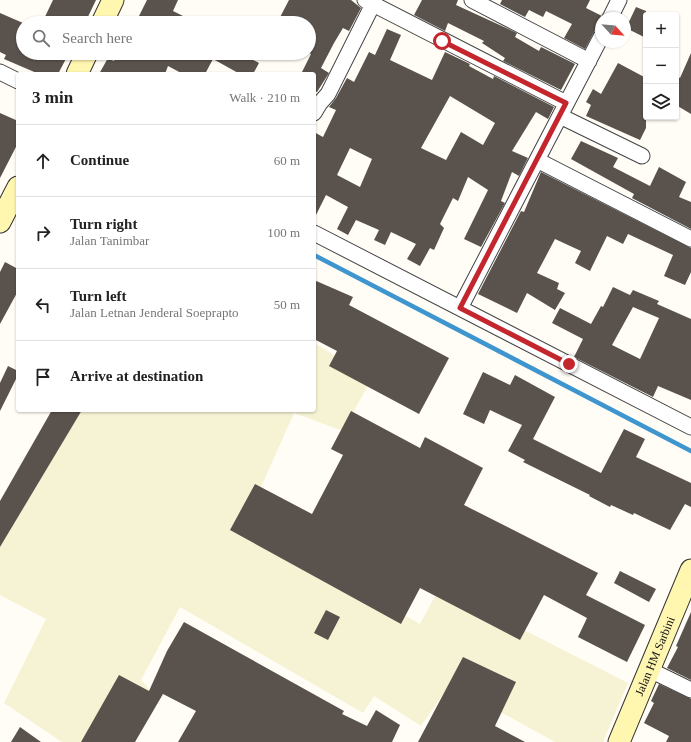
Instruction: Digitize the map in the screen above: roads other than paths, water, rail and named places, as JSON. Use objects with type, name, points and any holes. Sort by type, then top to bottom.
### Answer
[{"type":"main road","points":[[105,16],[113,0]]},
{"type":"main road","points":[[78,72],[84,60]]},
{"type":"main road","points":[[0,222],[16,191]]},
{"type":"main road","name":"Jalan HM Sarbini","points":[[619,742],[691,570]]},
{"type":"street","points":[[472,0],[589,61]]},
{"type":"street","points":[[613,12],[619,0]]},
{"type":"street","points":[[316,110],[328,94],[371,1],[642,156]]},
{"type":"street","points":[[460,308],[595,48]]},
{"type":"street","points":[[0,72],[16,80]]},
{"type":"street","points":[[536,160],[691,239]]},
{"type":"street","points":[[316,234],[691,427]]},
{"type":"street","points":[[650,670],[691,690]]},
{"type":"waterway","points":[[316,256],[691,451]]}]
